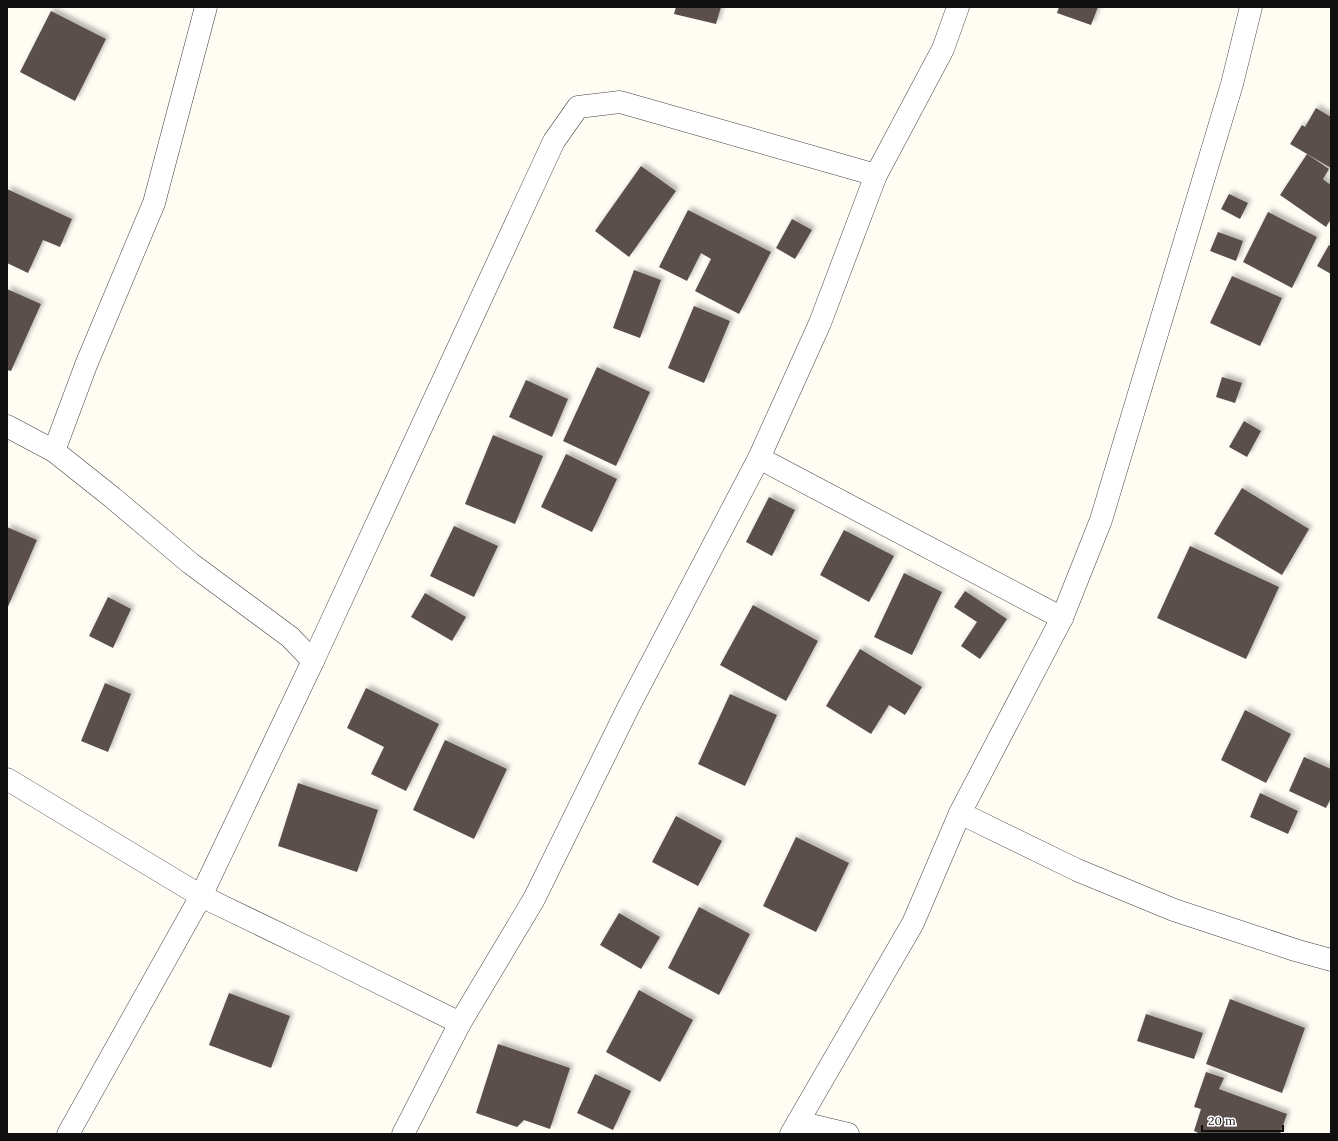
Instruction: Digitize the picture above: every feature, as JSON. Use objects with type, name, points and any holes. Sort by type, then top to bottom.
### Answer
[{"type":"street","points":[[54,451],[86,365],[154,204],[206,7]]},
{"type":"street","points":[[403,1134],[460,1023],[534,900],[629,706],[759,458],[820,323],[876,175],[943,49],[958,7]]},
{"type":"street","points":[[848,1134],[795,1128],[913,923],[960,813],[1062,618],[1101,520],[1232,84],[1251,7]]},
{"type":"street","points":[[68,1134],[201,896],[313,661],[554,141],[578,107],[620,102],[876,175]]},
{"type":"street","points":[[7,426],[54,451],[113,498],[190,563],[290,637],[313,661]]},
{"type":"street","points":[[759,458],[1062,618]]},
{"type":"street","points":[[7,779],[201,896],[460,1023]]},
{"type":"street","points":[[960,813],[1078,870],[1174,910],[1295,950],[1331,960]]},
{"type":"building","points":[[676,7],[721,7],[716,24],[674,14]]},
{"type":"building","points":[[1059,7],[1098,7],[1091,25],[1057,13]]},
{"type":"building","points":[[51,11],[106,39],[75,101],[20,72]]},
{"type":"building","points":[[1316,108],[1331,117],[1331,168],[1290,144],[1302,125],[1305,127]]},
{"type":"building","points":[[1307,154],[1329,169],[1323,179],[1329,184],[1331,181],[1331,219],[1326,227],[1280,195]]},
{"type":"building","points":[[641,166],[676,191],[629,257],[595,231]]},
{"type":"building","points":[[7,189],[72,219],[60,247],[43,240],[28,273],[7,263]]},
{"type":"building","points":[[1229,194],[1248,203],[1240,219],[1221,209]]},
{"type":"building","points":[[688,210],[771,252],[739,314],[695,291],[711,259],[701,253],[687,281],[659,267]]},
{"type":"building","points":[[1268,212],[1317,237],[1292,288],[1243,262]]},
{"type":"building","points":[[792,219],[812,230],[795,259],[776,248]]},
{"type":"building","points":[[1218,232],[1243,241],[1236,261],[1210,251]]},
{"type":"building","points":[[1329,245],[1331,247],[1331,274],[1317,266]]},
{"type":"building","points":[[634,270],[661,280],[640,338],[613,328]]},
{"type":"building","points":[[1232,276],[1282,298],[1260,346],[1210,323]]},
{"type":"building","points":[[7,289],[41,304],[11,371],[7,370]]},
{"type":"building","points":[[694,306],[730,321],[704,383],[668,368]]},
{"type":"building","points":[[597,367],[650,392],[616,466],[563,441]]},
{"type":"building","points":[[1222,377],[1242,383],[1235,403],[1216,397]]},
{"type":"building","points":[[526,380],[568,399],[552,437],[509,417]]},
{"type":"building","points":[[1244,421],[1261,431],[1247,457],[1229,447]]},
{"type":"building","points":[[493,435],[543,456],[515,524],[465,504]]},
{"type":"building","points":[[566,454],[617,479],[592,532],[541,507]]},
{"type":"building","points":[[1242,488],[1309,529],[1282,575],[1214,534]]},
{"type":"building","points":[[769,497],[795,510],[772,556],[746,542]]},
{"type":"building","points":[[454,526],[498,546],[474,597],[430,576]]},
{"type":"building","points":[[7,527],[37,540],[7,609]]},
{"type":"building","points":[[844,530],[894,556],[869,602],[820,575]]},
{"type":"building","points":[[1190,546],[1279,587],[1246,659],[1157,618]]},
{"type":"building","points":[[904,573],[942,592],[912,655],[874,637]]},
{"type":"building","points":[[965,591],[1007,619],[980,659],[961,646],[977,622],[954,607]]},
{"type":"building","points":[[425,593],[466,617],[452,641],[411,617]]},
{"type":"building","points":[[108,597],[131,609],[113,648],[89,636]]},
{"type":"building","points":[[753,605],[818,641],[786,701],[720,665]]},
{"type":"building","points":[[860,649],[922,687],[905,715],[889,705],[871,734],[826,706]]},
{"type":"building","points":[[105,683],[131,694],[108,752],[81,741]]},
{"type":"building","points":[[366,688],[439,724],[406,791],[371,774],[384,747],[347,728]]},
{"type":"building","points":[[730,694],[777,715],[745,786],[698,764]]},
{"type":"building","points":[[1245,710],[1291,734],[1266,783],[1221,760]]},
{"type":"building","points":[[445,740],[507,769],[474,839],[413,810]]},
{"type":"building","points":[[1304,757],[1331,769],[1331,798],[1326,808],[1289,791]]},
{"type":"building","points":[[298,783],[378,810],[357,872],[278,846]]},
{"type":"building","points":[[1260,793],[1298,811],[1288,834],[1250,817]]},
{"type":"building","points":[[676,816],[722,841],[698,886],[652,862]]},
{"type":"building","points":[[796,837],[849,863],[816,932],[763,906]]},
{"type":"building","points":[[699,907],[750,934],[719,995],[668,968]]},
{"type":"building","points":[[619,913],[660,937],[641,969],[600,945]]},
{"type":"building","points":[[639,990],[693,1020],[660,1082],[606,1052]]},
{"type":"building","points":[[229,993],[290,1016],[271,1068],[209,1045]]},
{"type":"building","points":[[1230,999],[1305,1028],[1282,1093],[1206,1064]]},
{"type":"building","points":[[1146,1014],[1203,1033],[1194,1059],[1137,1041]]},
{"type":"building","points":[[498,1044],[570,1068],[550,1129],[524,1120],[517,1127],[476,1113]]},
{"type":"building","points":[[1206,1072],[1224,1078],[1219,1089],[1287,1114],[1280,1134],[1201,1134],[1194,1131],[1201,1109],[1194,1107]]},
{"type":"building","points":[[595,1074],[631,1091],[613,1130],[577,1113]]}]
